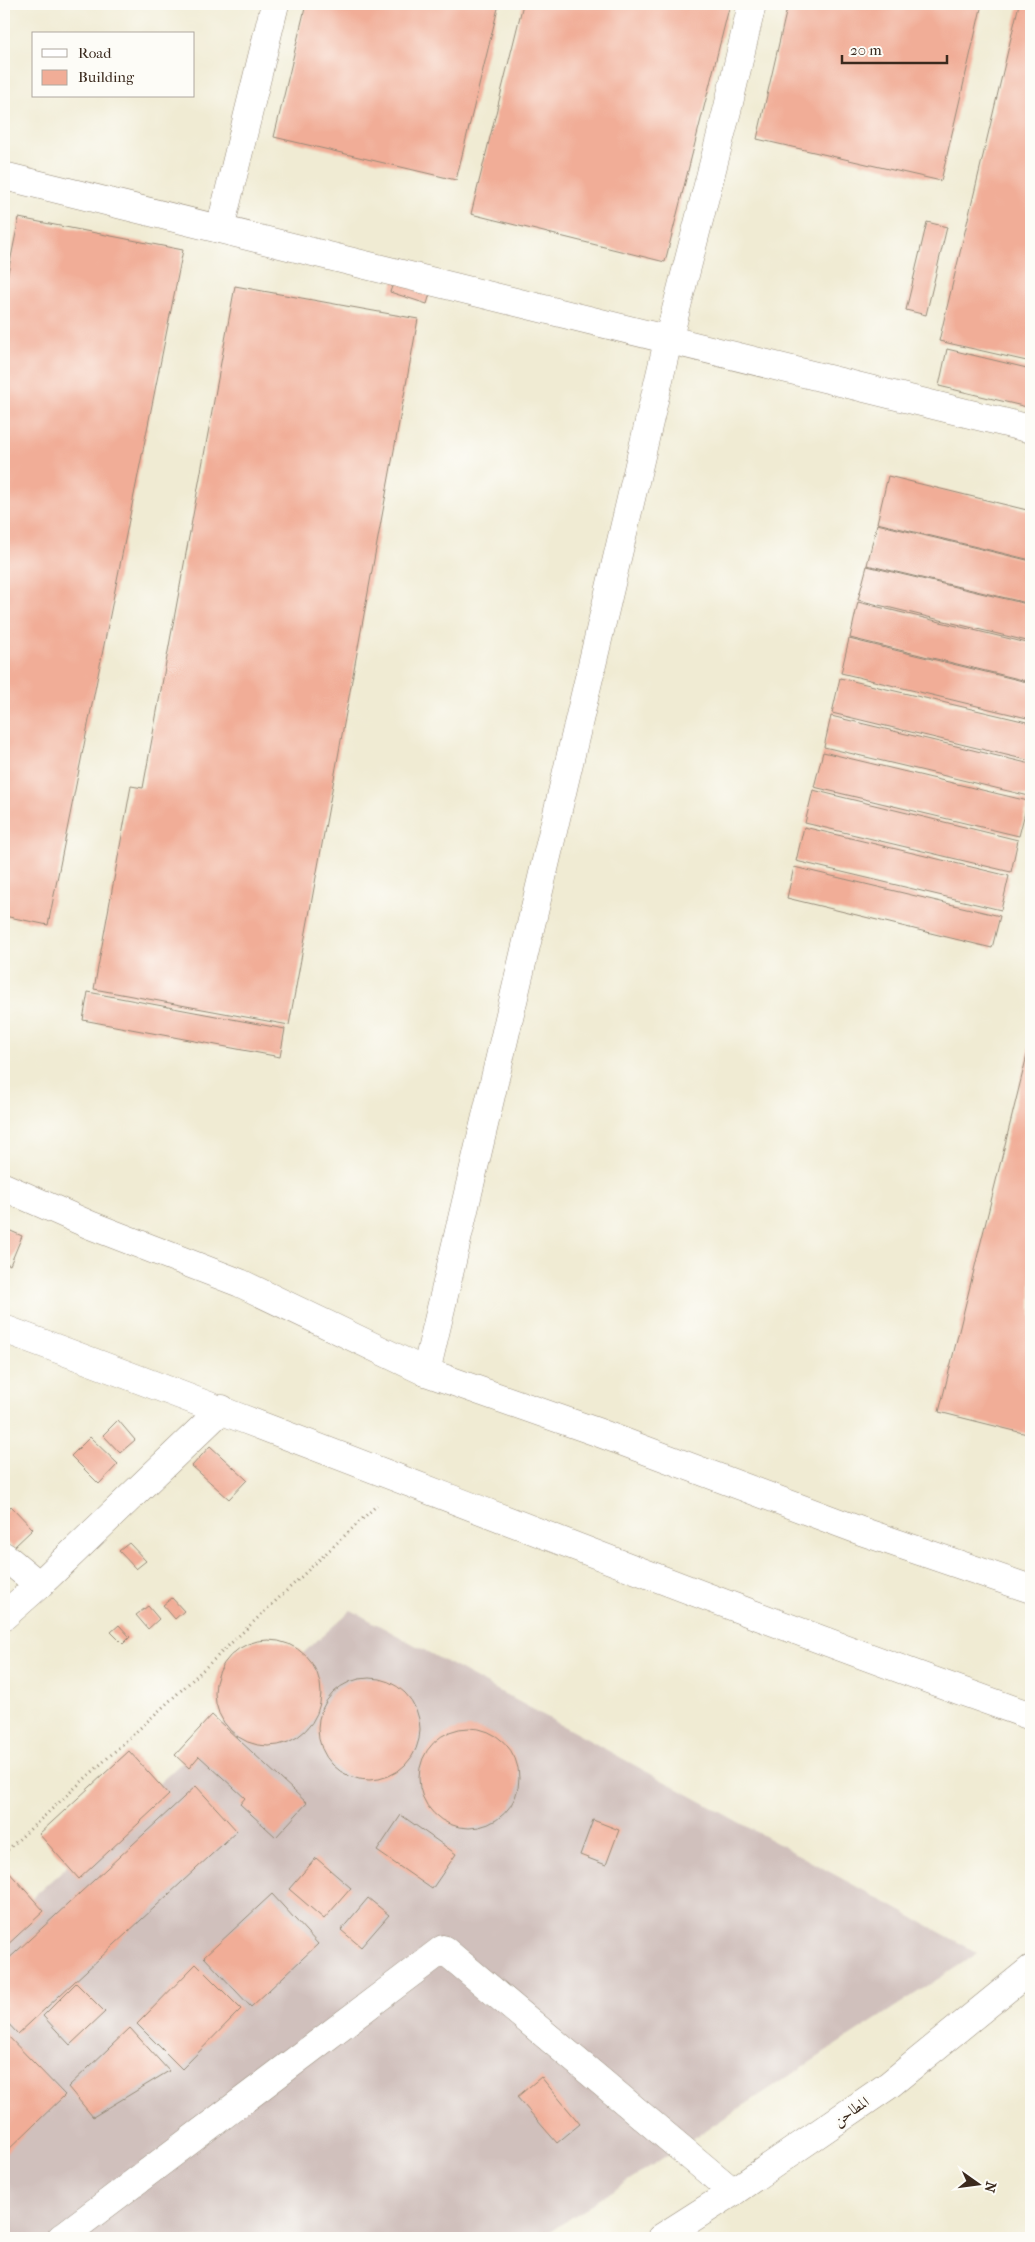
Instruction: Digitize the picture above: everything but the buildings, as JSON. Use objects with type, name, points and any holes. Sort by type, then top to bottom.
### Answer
[{"type":"street","points":[[220,229],[275,4]]},
{"type":"street","points":[[426,1372],[668,341],[728,107],[752,4]]},
{"type":"street","points":[[4,176],[1031,429]]},
{"type":"street","points":[[4,1187],[90,1225],[240,1283],[426,1372],[597,1432],[861,1531],[1031,1589]]},
{"type":"street","points":[[4,1329],[222,1410],[849,1652],[1031,1716]]},
{"type":"street","points":[[4,1616],[39,1585],[222,1410]]},
{"type":"street","points":[[4,1556],[39,1585]]},
{"type":"street","points":[[62,2238],[443,1949],[733,2192]]},
{"type":"street","name":"المطاحن","points":[[661,2238],[733,2192],[889,2085],[1031,1969]]},
{"type":"path","points":[[4,1853],[195,1677],[402,1480]]},
{"type":"shaded area","points":[[351,1610],[978,1953],[540,2238],[4,2238],[4,1923]]}]
